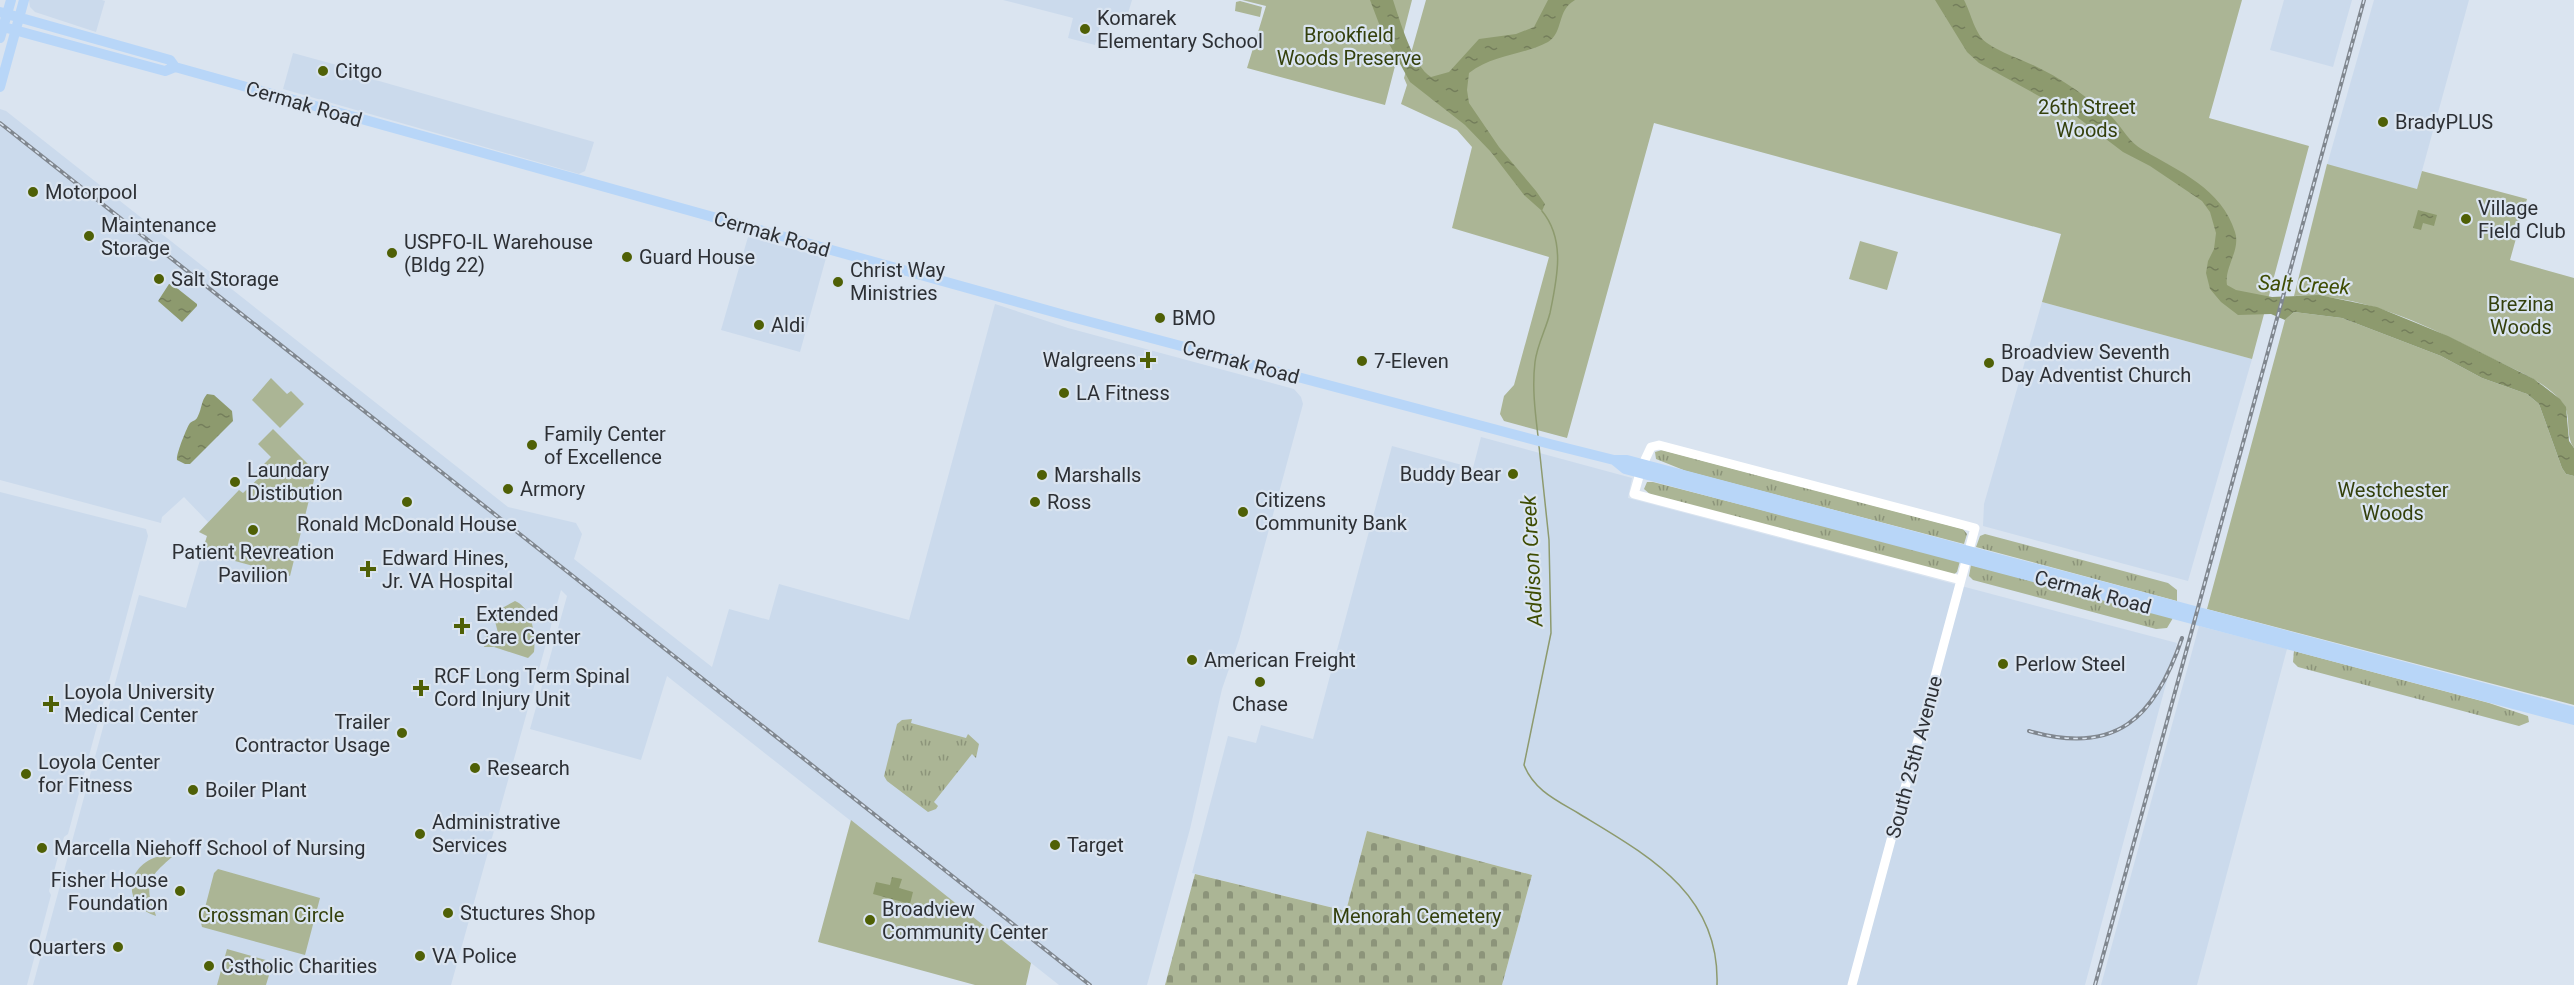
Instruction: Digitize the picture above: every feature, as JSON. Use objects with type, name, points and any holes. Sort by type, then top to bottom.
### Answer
[{"type":"main road","points":[[0,4],[6,0]]},
{"type":"main road","points":[[1,30],[3,13],[11,0]]},
{"type":"main road","points":[[0,87],[26,0]]},
{"type":"main road","points":[[26,0],[31,11],[59,28]]},
{"type":"main road","name":"Cermak Road","points":[[3,13],[170,60],[176,68]]},
{"type":"main road","name":"Cermak Road","points":[[1,30],[16,30],[165,71],[176,68],[1077,319],[1614,460],[1625,469],[1642,469],[1936,546],[2317,648],[2574,720]]},
{"type":"main road","points":[[4,71],[20,44],[28,40],[50,40]]},
{"type":"main road","name":"South 25th Avenue","points":[[1642,469],[1651,447],[1659,445],[1975,528],[1852,985]]},
{"type":"main road","points":[[1642,469],[1634,494],[1961,580]]},
{"type":"main road","name":"Cermak Road","points":[[2317,648],[2574,712]]},
{"type":"shaded area","points":[[29,0],[105,1],[96,32],[35,12],[30,7]]},
{"type":"shaded area","name":"Komarek Elementary School","points":[[1003,0],[1132,0],[1126,20],[1103,14],[1095,45],[1068,38],[1073,18]]},
{"type":"shaded area","points":[[2284,0],[2352,0],[2333,67],[2270,50]]},
{"type":"shaded area","points":[[2374,0],[2469,0],[2417,189],[2327,165]]},
{"type":"shaded area","points":[[293,53],[344,67],[358,75],[594,142],[585,171],[579,174],[283,89]]},
{"type":"shaded area","points":[[0,109],[6,111],[508,507],[576,523],[582,534],[574,559],[712,667],[729,609],[769,620],[779,584],[909,620],[995,304],[1068,328],[1294,389],[1301,397],[1303,404],[1239,640],[1222,689],[1190,829],[1147,985],[1059,985],[667,676],[641,760],[530,729],[567,596],[561,590],[451,985],[33,985],[139,595],[186,608],[207,536],[199,532],[208,522],[184,497],[162,517],[161,523],[0,480]]},
{"type":"shaded area","points":[[748,237],[826,258],[800,352],[721,330]]},
{"type":"shaded area","points":[[2042,302],[2252,359],[2188,581],[1983,526],[1984,504]]},
{"type":"shaded area","points":[[1481,437],[1632,478],[1628,498],[2177,643],[2085,985],[1502,985],[1532,875],[1367,831],[1346,911],[1192,873],[1228,736],[1256,743],[1261,725],[1313,739],[1392,446],[1473,468]]},
{"type":"shaded area","name":"Loyola University Medical Center","points":[[0,492],[146,529],[148,536],[68,834],[64,837],[57,860],[49,891],[51,895],[27,985],[0,985]]},
{"type":"shaded area","points":[[2199,626],[2287,649],[2197,985],[2101,985]]},
{"type":"green space","name":"Brookfield Woods Preserve","points":[[1242,0],[1412,0],[1385,105],[1247,68],[1266,6]]},
{"type":"green space","name":"26th Street Woods","points":[[1426,0],[2242,0],[2209,118],[2309,146],[2252,359],[2042,302],[2061,234],[1654,123],[1567,438],[1504,421],[1500,414],[1504,396],[1514,385],[1549,257],[1452,228],[1472,147],[1457,130],[1401,104],[1407,85],[1404,78]]},
{"type":"green space","points":[[1236,2],[1262,7],[1260,17],[1235,11]]},
{"type":"green space","name":"Brezina Woods","points":[[2327,164],[2417,189],[2422,171],[2527,199],[2510,260],[2574,278],[2574,448],[2569,437],[2565,406],[2546,387],[2528,376],[2396,314],[2346,300],[2294,296]]},
{"type":"green space","points":[[1860,241],[1898,252],[1887,290],[1849,279]]},
{"type":"green space","name":"Westchester Woods","points":[[2294,312],[2342,318],[2441,356],[2482,378],[2527,394],[2539,404],[2562,468],[2566,474],[2574,476],[2574,705],[2207,609],[2285,320]]},
{"type":"green space","points":[[271,378],[287,394],[291,391],[304,404],[280,428],[252,400]]},
{"type":"green space","points":[[273,429],[308,464],[314,480],[290,576],[202,552],[207,536],[199,532],[239,490],[243,493],[262,475],[258,470],[271,457],[258,444]]},
{"type":"green space","points":[[1662,450],[1963,529],[1967,534],[1964,544],[1686,471],[1656,459],[1655,452]]},
{"type":"green space","points":[[1647,482],[1960,561],[1957,572],[1953,575],[1651,495],[1644,489]]},
{"type":"green space","points":[[1985,534],[2168,583],[2177,590],[2177,601],[1976,547],[1980,536]]},
{"type":"green space","points":[[1971,565],[2173,618],[2167,628],[2156,629],[1973,580],[1969,576]]},
{"type":"green space","points":[[515,601],[521,604],[532,622],[534,652],[528,658],[494,647],[484,647],[488,632],[498,633],[493,613]]},
{"type":"green space","points":[[2294,651],[2489,703],[2528,716],[2529,722],[2519,726],[2298,667],[2293,662]]},
{"type":"green space","points":[[912,719],[911,723],[966,738],[968,734],[979,744],[976,758],[972,754],[934,802],[938,806],[936,809],[928,812],[887,781],[884,776],[897,724],[902,720]]},
{"type":"green space","points":[[851,820],[1031,963],[1026,985],[975,985],[818,942]]},
{"type":"green space","name":"Menorah Cemetery","points":[[1367,831],[1532,875],[1502,985],[1165,985],[1195,874],[1346,911]]},
{"type":"green space","points":[[161,856],[172,857],[155,874],[150,884],[150,898],[156,916],[144,911],[137,903],[132,884],[140,867],[149,860]]},
{"type":"green space","name":"Crossman Circle","points":[[218,869],[320,898],[305,955],[202,927],[201,923],[214,873]]},
{"type":"green space","points":[[227,949],[273,962],[266,985],[217,985]]},
{"type":"water","points":[[1370,0],[1393,0],[1413,53],[1424,71],[1431,77],[1449,72],[1479,39],[1516,34],[1534,27],[1548,0],[1575,0],[1565,10],[1556,33],[1548,42],[1499,58],[1469,73],[1467,90],[1469,103],[1499,147],[1545,204],[1542,211],[1524,195],[1491,152],[1465,125],[1410,82],[1381,29]]},
{"type":"water","name":"Salt Creek","points":[[1935,0],[1964,0],[1976,29],[1987,43],[2071,86],[2109,114],[2138,147],[2185,174],[2210,193],[2229,217],[2235,232],[2236,245],[2228,272],[2227,285],[2236,290],[2272,297],[2319,295],[2377,307],[2448,336],[2534,379],[2560,399],[2566,407],[2569,441],[2574,448],[2574,476],[2566,474],[2562,468],[2539,404],[2527,394],[2482,378],[2441,356],[2342,318],[2294,312],[2285,320],[2271,314],[2238,315],[2221,302],[2210,289],[2206,273],[2208,261],[2214,249],[2216,233],[2210,212],[2202,201],[2150,166],[2123,152],[2077,117],[1979,63],[1967,52]]},
{"type":"water","points":[[2418,210],[2437,215],[2434,226],[2423,223],[2421,230],[2413,228]]},
{"type":"water","points":[[169,284],[197,304],[182,322],[158,301]]},
{"type":"water","points":[[207,394],[214,395],[232,411],[233,421],[190,464],[185,464],[177,460],[180,447],[190,423],[196,420]]},
{"type":"water","points":[[892,877],[902,879],[899,888],[913,892],[910,904],[873,894],[876,882],[890,885]]},
{"type":"waterway","name":"Addison Creek","points":[[1538,436],[1534,390],[1535,362],[1550,313],[1558,260],[1554,234],[1550,222],[1542,211]]},
{"type":"waterway","name":"Addison Creek","points":[[1539,446],[1549,540],[1551,633],[1524,765],[1528,774],[1546,794],[1653,862],[1693,901],[1706,925],[1715,953],[1717,985]]},
{"type":"railway","points":[[2095,985],[2364,0]]},
{"type":"railway","points":[[0,123],[1090,985]]},
{"type":"railway","points":[[2029,731],[2059,737],[2086,738],[2109,734],[2128,724],[2145,709],[2159,690],[2182,638]]},
{"type":"place","name":"Komarek Elementary School","points":[[1085,29]]},
{"type":"place","name":"Citgo","points":[[323,71]]},
{"type":"place","name":"BradyPLUS","points":[[2383,122]]},
{"type":"place","name":"Motorpool","points":[[33,192]]},
{"type":"place","name":"Village Field Club","points":[[2466,219]]},
{"type":"place","name":"Maintenance Storage","points":[[89,236]]},
{"type":"place","name":"USPFO-IL Warehouse (Bldg 22)","points":[[392,253]]},
{"type":"place","name":"Guard House","points":[[627,257]]},
{"type":"place","name":"Salt Storage","points":[[159,279]]},
{"type":"place","name":"Christ Way Ministries","points":[[838,282]]},
{"type":"place","name":"BMO","points":[[1160,318]]},
{"type":"place","name":"Aldi","points":[[759,325]]},
{"type":"place","name":"Walgreens","points":[[1148,360]]},
{"type":"place","name":"7-Eleven","points":[[1362,361]]},
{"type":"place","name":"Broadview Seventh Day Adventist Church","points":[[1989,363]]},
{"type":"place","name":"LA Fitness","points":[[1064,393]]},
{"type":"place","name":"Family Center of Excellence","points":[[532,445]]},
{"type":"place","name":"Buddy Bear","points":[[1513,474]]},
{"type":"place","name":"Marshalls","points":[[1042,475]]},
{"type":"place","name":"Laundary Distibution","points":[[235,482]]},
{"type":"place","name":"Armory","points":[[508,489]]},
{"type":"place","name":"Ronald McDonald House","points":[[407,502]]},
{"type":"place","name":"Ross","points":[[1035,502]]},
{"type":"place","name":"Citizens Community Bank","points":[[1243,512]]},
{"type":"place","name":"Patient Revreation Pavilion","points":[[253,530]]},
{"type":"place","name":"Edward Hines, Jr. VA Hospital","points":[[368,569]]},
{"type":"place","name":"Extended Care Center","points":[[462,626]]},
{"type":"place","name":"American Freight","points":[[1192,660]]},
{"type":"place","name":"Perlow Steel","points":[[2003,664]]},
{"type":"place","name":"Chase","points":[[1260,682]]},
{"type":"place","name":"RCF Long Term Spinal Cord Injury Unit","points":[[421,688]]},
{"type":"place","name":"Loyola University Medical Center","points":[[51,704]]},
{"type":"place","name":"Trailer Contractor Usage","points":[[402,733]]},
{"type":"place","name":"Research","points":[[475,768]]},
{"type":"place","name":"Loyola Center for Fitness","points":[[26,774]]},
{"type":"place","name":"Boiler Plant","points":[[193,790]]},
{"type":"place","name":"Administrative Services","points":[[420,834]]},
{"type":"place","name":"Target","points":[[1055,845]]},
{"type":"place","name":"Marcella Niehoff School of Nursing","points":[[42,848]]},
{"type":"place","name":"Fisher House Foundation","points":[[180,891]]},
{"type":"place","name":"Stuctures Shop","points":[[448,913]]},
{"type":"place","name":"Broadview Community Center","points":[[870,920]]},
{"type":"place","name":"Quarters","points":[[118,947]]},
{"type":"place","name":"VA Police","points":[[420,956]]},
{"type":"place","name":"Cstholic Charities","points":[[209,966]]}]
